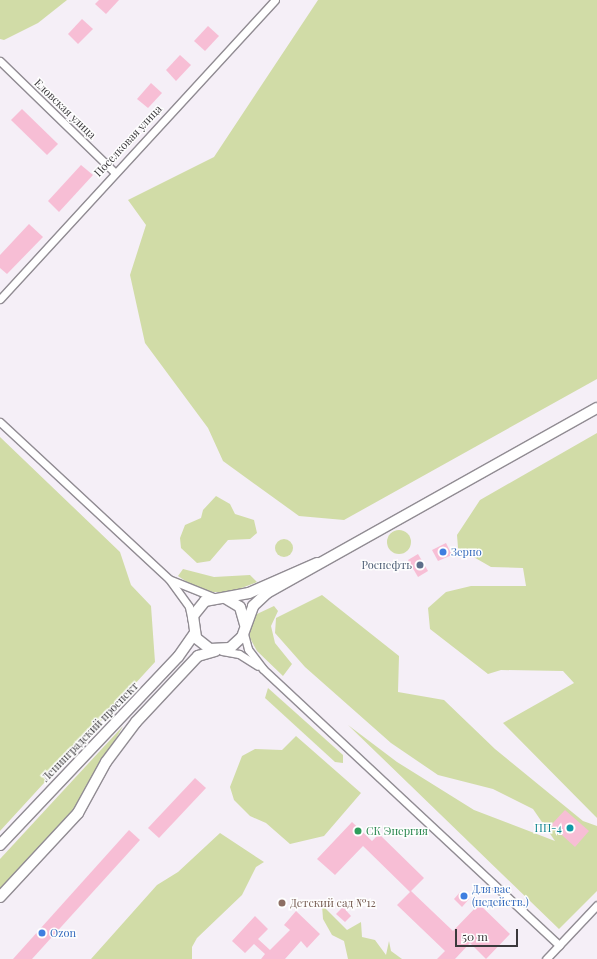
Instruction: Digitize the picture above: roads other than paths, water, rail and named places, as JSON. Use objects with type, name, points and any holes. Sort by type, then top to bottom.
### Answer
[{"type":"main road","points":[[0,897],[78,813],[106,762],[136,722],[198,656],[234,646],[244,634],[250,613],[259,600],[317,563],[597,408]]},
{"type":"main road","points":[[219,650],[206,647],[193,630],[198,607],[219,597],[249,593],[317,563]]},
{"type":"main road","points":[[219,597],[231,600],[242,610],[244,634]]},
{"type":"main road","name":"Ленинградский проспект","points":[[0,845],[178,656],[193,630]]},
{"type":"street","name":"Поселковая улица","points":[[0,299],[114,172],[275,0]]},
{"type":"street","name":"Еловская улица","points":[[0,62],[114,172]]},
{"type":"street","points":[[0,422],[170,579],[189,607],[193,630]]},
{"type":"street","points":[[170,579],[206,596],[219,597]]},
{"type":"street","points":[[244,634],[248,650],[263,669],[559,945]]},
{"type":"street","points":[[219,650],[239,654],[263,669]]},
{"type":"street","points":[[546,959],[597,905]]},
{"type":"place","name":"Зерно","points":[[443,552]]},
{"type":"place","name":"Роснефть","points":[[420,565]]},
{"type":"place","name":"ПП-4","points":[[570,828]]},
{"type":"place","name":"СК Энергия","points":[[358,831]]},
{"type":"place","name":"Для вас (недейств.)","points":[[464,896]]},
{"type":"place","name":"Детский сад №12","points":[[282,903]]},
{"type":"place","name":"Ozon","points":[[42,933]]}]
